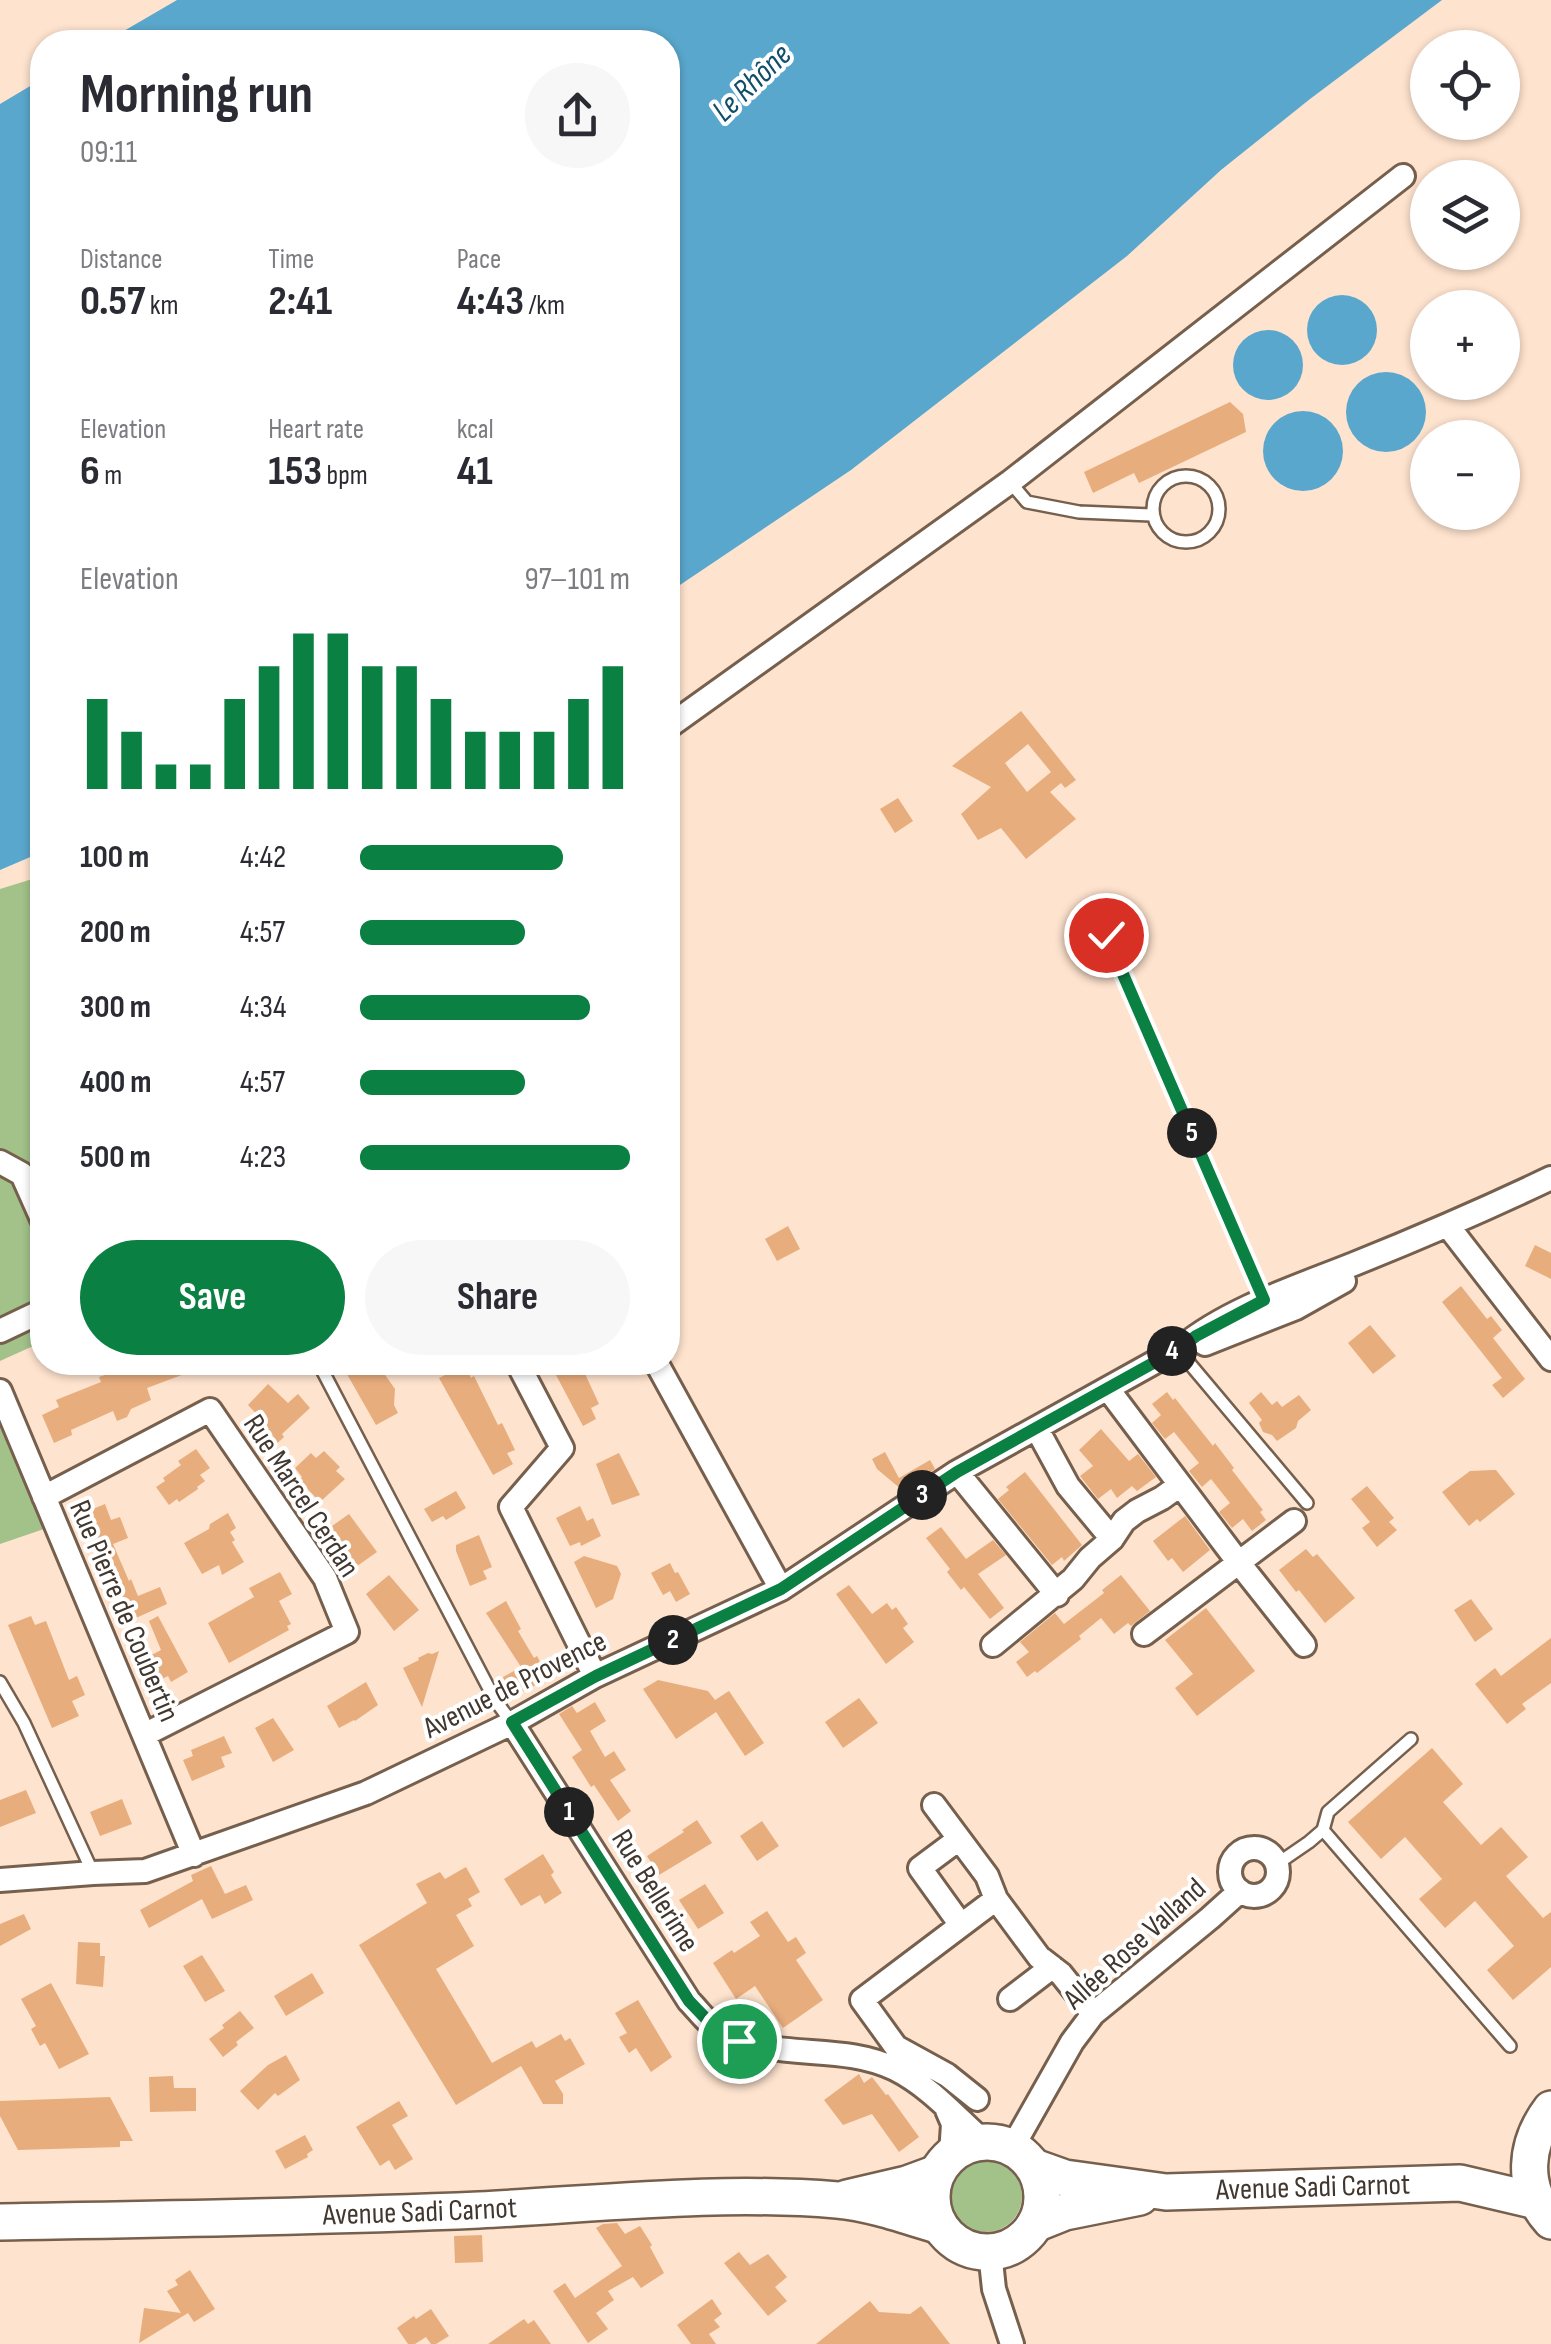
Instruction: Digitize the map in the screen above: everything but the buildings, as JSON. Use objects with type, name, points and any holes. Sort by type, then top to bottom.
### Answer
[{"type":"main road","points":[[1544,2211],[1530,2183],[1529,2164],[1539,2125],[1551,2108]]},
{"type":"main road","name":"Avenue Sadi Carnot","points":[[1460,2183],[1503,2166],[1531,2146]]},
{"type":"main road","name":"Avenue Sadi Carnot","points":[[840,2200],[907,2184],[984,2157],[1065,2178],[1166,2192]]},
{"type":"main road","points":[[984,2157],[1040,2181],[1041,2210],[1036,2224],[1016,2244],[990,2252],[975,2251],[949,2237],[940,2226],[932,2200],[984,2157]]},
{"type":"main road","name":"Avenue Sadi Carnot","points":[[1036,2224],[1065,2212],[1166,2192],[1460,2183],[1498,2190],[1544,2211]]},
{"type":"main road","name":"Avenue Sadi Carnot","points":[[0,2222],[461,2210],[694,2197],[840,2200],[940,2226]]},
{"type":"street","points":[[680,719],[1010,482],[1403,176]]},
{"type":"street","points":[[0,1162],[22,1174],[30,1192]]},
{"type":"street","points":[[1178,1348],[1264,1300],[1448,1226],[1551,1178]]},
{"type":"street","points":[[1448,1226],[1551,1359]]},
{"type":"street","points":[[1178,1348],[1207,1344],[1296,1308],[1371,1267],[1400,1246]]},
{"type":"street","points":[[0,1331],[30,1317]]},
{"type":"street","name":"Avenue de Provence","points":[[0,1880],[145,1871],[366,1792],[512,1722],[596,1676],[781,1589],[957,1472],[1178,1348]]},
{"type":"street","points":[[523,1375],[562,1448],[511,1508],[596,1676]]},
{"type":"street","points":[[663,1375],[781,1589]]},
{"type":"street","points":[[1108,1388],[1304,1645]]},
{"type":"street","name":"Rue Pierre de Coubertin","points":[[0,1391],[194,1855]]},
{"type":"street","name":"Rue Marcel Cerdan","points":[[44,1497],[210,1410],[325,1578],[347,1632],[144,1736]]},
{"type":"street","points":[[1037,1429],[1068,1486],[1112,1539]]},
{"type":"street","points":[[957,1472],[1057,1595]]},
{"type":"street","points":[[994,1645],[1074,1579],[1124,1522],[1180,1484]]},
{"type":"street","points":[[1144,1634],[1301,1512]]},
{"type":"street","name":"Rue Bellerime","points":[[512,1722],[689,2001],[714,2027],[739,2041],[780,2051],[858,2057],[893,2068],[946,2106],[984,2157]]},
{"type":"street","points":[[934,1805],[987,1876],[996,1899],[1040,1958],[1062,1974],[1093,2014]]},
{"type":"street","points":[[959,1838],[920,1868],[961,1925]]},
{"type":"street","name":"Allée Rose Valland","points":[[1252,1848],[1273,1857],[1276,1864],[1277,1879],[1268,1891],[1254,1896],[1240,1890],[1231,1877],[1238,1854],[1252,1848]]},
{"type":"street","name":"Allée Rose Valland","points":[[984,2157],[1093,2014],[1240,1890]]},
{"type":"street","points":[[977,2099],[946,2075],[896,2047],[862,2000],[996,1899]]},
{"type":"street","points":[[1010,1999],[1052,1967]]},
{"type":"street","points":[[990,2252],[994,2288],[1012,2344]]},
{"type":"lane","points":[[1174,476],[1198,476],[1216,492],[1220,516],[1208,536],[1186,544],[1163,536],[1151,515],[1156,492],[1174,476]]},
{"type":"lane","points":[[1010,482],[1026,502],[1080,512],[1151,515]]},
{"type":"lane","points":[[1095,912],[1264,1300]]},
{"type":"lane","points":[[1178,1348],[1301,1512]]},
{"type":"lane","points":[[325,1375],[494,1700],[512,1722]]},
{"type":"lane","points":[[0,1682],[94,1873]]},
{"type":"lane","points":[[1276,1864],[1323,1830],[1328,1812],[1411,1739]]},
{"type":"lane","points":[[1323,1830],[1510,2046]]},
{"type":"green space","points":[[30,880],[30,1347],[0,1361],[0,889]]},
{"type":"green space","points":[[0,1417],[44,1529],[0,1544]]},
{"type":"green space","points":[[986,2160],[1012,2170],[1022,2196],[1012,2222],[986,2232],[960,2222],[950,2196],[960,2170]]},
{"type":"water","name":"Le Rhône","points":[[177,0],[1442,0],[1310,99],[1221,170],[1127,256],[851,470],[680,585],[680,30],[126,30]]},
{"type":"water","points":[[30,86],[30,857],[0,870],[0,104]]},
{"type":"water","points":[[1342,295],[1367,305],[1377,330],[1367,355],[1342,365],[1317,355],[1307,330],[1317,305]]},
{"type":"water","points":[[1268,330],[1282,332],[1293,340],[1301,351],[1301,379],[1293,390],[1282,398],[1268,400],[1254,398],[1243,390],[1235,379],[1233,365],[1235,351],[1243,340],[1254,332]]},
{"type":"water","points":[[1378,372],[1394,372],[1408,378],[1410,400],[1424,400],[1426,420],[1410,420],[1410,445],[1394,452],[1378,452],[1364,446],[1352,434],[1346,420],[1346,404],[1352,390],[1364,378]]},
{"type":"water","points":[[1303,411],[1318,414],[1331,423],[1340,436],[1340,466],[1331,479],[1318,488],[1303,491],[1288,488],[1275,479],[1266,466],[1263,451],[1266,436],[1275,423],[1288,414]]},
{"type":"route","points":[[739,2041],[714,2027],[689,2001],[512,1722],[596,1676],[781,1589],[957,1472],[1264,1300],[1106,935]]}]
